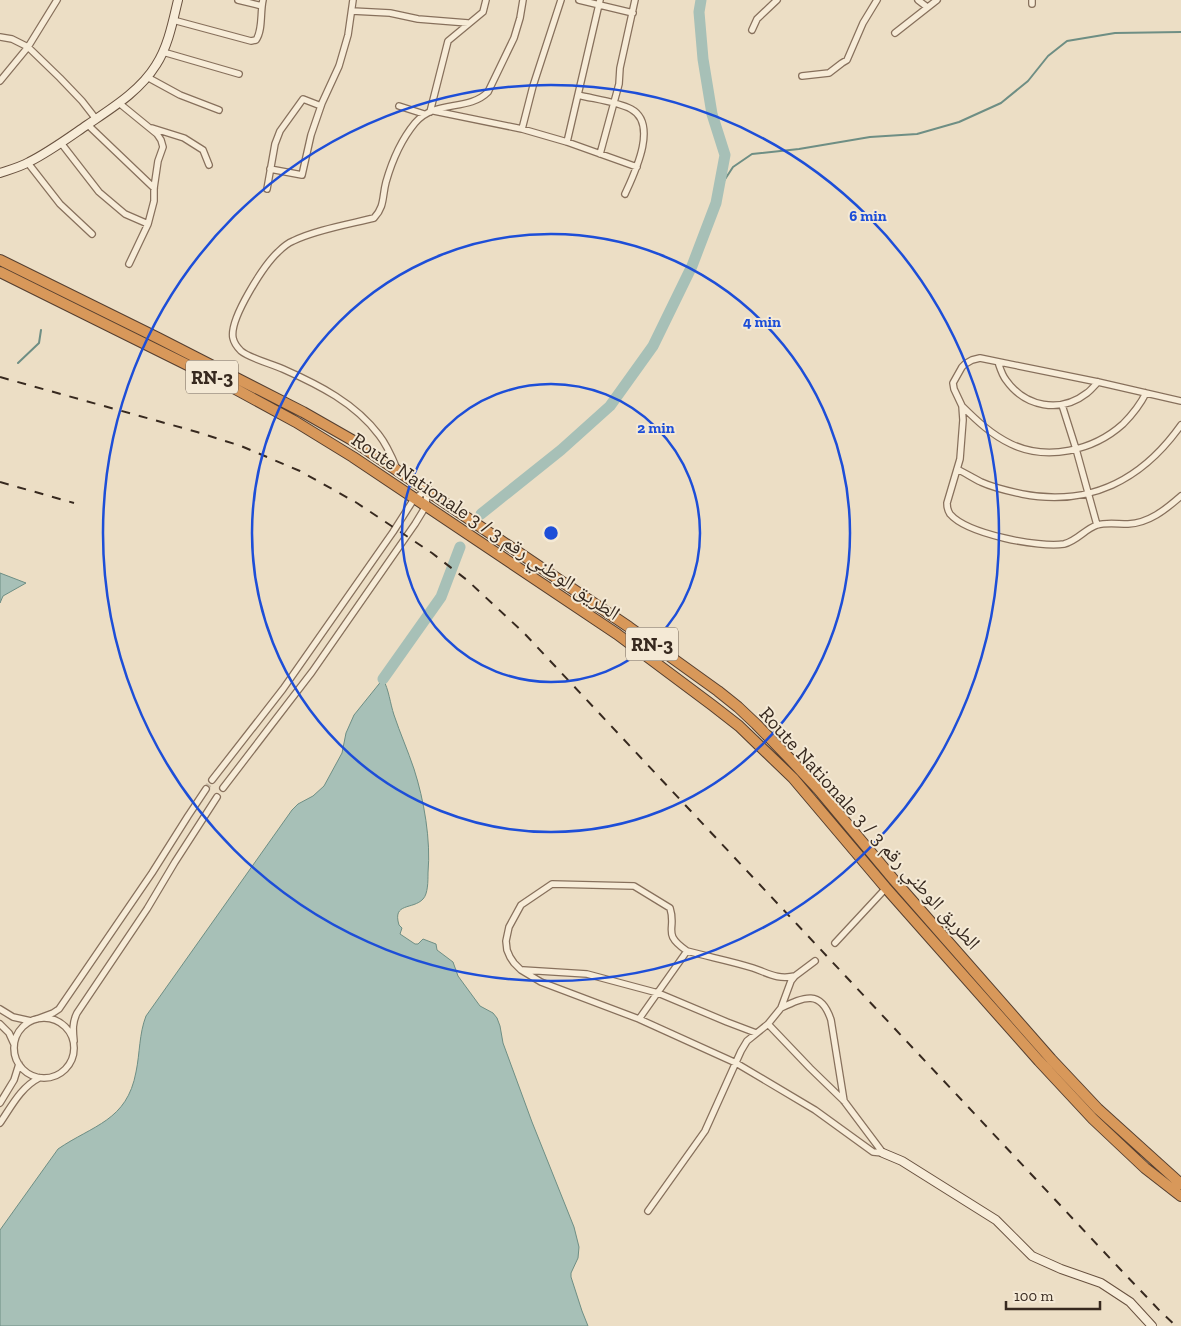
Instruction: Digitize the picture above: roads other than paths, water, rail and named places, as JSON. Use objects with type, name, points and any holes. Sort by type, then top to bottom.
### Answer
[{"type":"highway","name":"Route Nationale 3 / الطريق الوطني رقم 3","points":[[0,260],[156,343],[296,422],[353,457],[617,634],[739,726],[794,778],[886,888],[1039,1061],[1093,1119],[1145,1168],[1181,1196]]},
{"type":"highway","name":"Route Nationale 3 / الطريق الوطني رقم 3","points":[[0,272],[303,412],[352,440],[629,627],[738,707],[804,774],[1051,1059],[1098,1109],[1181,1184]]},
{"type":"street","points":[[0,81],[28,46],[57,0]]},
{"type":"street","points":[[0,173],[28,163],[61,143],[119,103],[147,78],[163,52],[178,0]]},
{"type":"street","points":[[173,20],[252,41],[256,40],[262,3],[238,0]]},
{"type":"street","points":[[270,169],[302,175],[311,135],[321,106],[339,66],[348,35],[353,0]]},
{"type":"street","points":[[429,112],[448,41],[483,12],[486,0]]},
{"type":"street","points":[[398,470],[380,436],[358,412],[342,399],[291,372],[241,351],[233,340],[236,318],[268,263],[278,252],[293,241],[374,218],[380,211],[392,163],[415,123],[429,112],[482,99],[488,92],[514,38],[520,18],[522,0]]},
{"type":"street","points":[[522,129],[533,86],[561,0]]},
{"type":"street","points":[[579,0],[599,2],[633,13]]},
{"type":"street","points":[[600,154],[619,84],[620,68],[635,0]]},
{"type":"street","points":[[752,30],[757,19],[777,0]]},
{"type":"street","points":[[802,76],[829,73],[847,60],[863,23],[877,0]]},
{"type":"street","points":[[918,0],[927,7]]},
{"type":"street","points":[[895,33],[937,0]]},
{"type":"street","points":[[567,142],[599,2]]},
{"type":"street","points":[[352,11],[390,13],[418,20],[468,23]]},
{"type":"street","points":[[0,37],[12,39],[28,46],[82,101],[96,119]]},
{"type":"street","points":[[163,52],[239,74]]},
{"type":"street","points":[[147,78],[180,95],[219,110]]},
{"type":"street","points":[[578,95],[631,109],[639,115],[642,121],[644,133],[643,148],[625,194]]},
{"type":"street","points":[[267,189],[272,151],[280,131],[303,99],[321,106]]},
{"type":"street","points":[[119,103],[157,134],[163,147],[158,161],[154,201],[148,224],[129,264]]},
{"type":"street","points":[[400,106],[522,129],[567,142],[637,167]]},
{"type":"street","points":[[88,125],[154,188]]},
{"type":"street","points":[[148,126],[184,138],[203,150],[209,165]]},
{"type":"street","points":[[61,143],[99,192],[125,214],[148,224]]},
{"type":"street","points":[[28,163],[60,204],[92,234]]},
{"type":"street","points":[[1181,401],[998,362],[976,359],[968,361],[954,380],[953,386],[962,406],[963,420],[961,454],[947,500],[948,510],[954,518],[977,529],[1013,540],[1052,544],[1069,542],[1097,525],[1107,523],[1132,524],[1145,521],[1158,514],[1181,496]]},
{"type":"street","points":[[998,362],[1004,378],[1015,391],[1029,400],[1045,405],[1062,405],[1076,400],[1088,393],[1098,382]]},
{"type":"street","points":[[962,406],[984,427],[1012,444],[1027,450],[1051,452],[1076,449],[1101,439],[1117,429],[1132,415],[1146,394]]},
{"type":"street","points":[[1062,405],[1097,525]]},
{"type":"street","points":[[958,468],[982,482],[1007,491],[1034,496],[1062,498],[1089,494],[1112,486],[1134,474],[1170,441],[1181,425]]},
{"type":"street","points":[[212,780],[284,689],[393,532],[414,498],[427,490]]},
{"type":"street","points":[[223,788],[312,672],[374,583],[426,506],[427,490]]},
{"type":"street","points":[[362,576],[374,583]]},
{"type":"street","points":[[328,626],[339,633]]},
{"type":"street","points":[[284,689],[293,696]]},
{"type":"street","points":[[14,1044],[25,1025],[53,1013],[59,1008],[152,873],[206,790]]},
{"type":"street","points":[[0,1024],[9,1033],[14,1044],[15,1055],[24,1071],[31,1076],[40,1078],[51,1078],[62,1073],[70,1064],[74,1053],[72,1028],[77,1013],[147,909],[217,797]]},
{"type":"street","points":[[835,943],[894,880]]},
{"type":"street","points":[[815,961],[794,976],[780,978],[753,968],[687,951],[672,938],[670,908],[634,886],[552,884],[521,905],[509,927],[506,941],[507,950],[514,964],[541,982],[639,1019],[736,1063],[814,1110],[872,1152],[883,1153],[902,1161],[996,1220],[1032,1256],[1061,1269],[1102,1283],[1130,1302],[1152,1326]]},
{"type":"street","points":[[639,1019],[687,951]]},
{"type":"street","points":[[521,970],[587,974],[658,993],[756,1032]]},
{"type":"street","points":[[648,1211],[704,1131],[747,1041],[768,1024],[781,1008],[794,976]]},
{"type":"street","points":[[781,1008],[799,1000],[810,998],[819,1001],[828,1008],[844,1101]]},
{"type":"street","points":[[0,1009],[13,1017],[34,1020],[47,1018],[56,1021],[64,1026],[74,1041]]},
{"type":"street","points":[[768,1024],[844,1101],[883,1153]]},
{"type":"street","points":[[0,1103],[14,1080],[19,1064]]},
{"type":"street","points":[[0,1123],[19,1095],[29,1084],[40,1078]]},
{"type":"water","points":[[0,573],[26,583],[3,596],[0,603]]},
{"type":"water","points":[[383,679],[418,781],[426,820],[429,860],[426,894],[419,902],[398,913],[399,925],[402,928],[400,934],[415,944],[418,944],[423,939],[436,944],[437,950],[453,962],[458,976],[480,1006],[493,1013],[497,1018],[503,1043],[532,1122],[574,1227],[579,1247],[578,1258],[571,1277],[588,1326],[0,1326],[0,1230],[58,1149],[107,1120],[117,1112],[125,1101],[132,1088],[136,1072],[146,1016],[292,810],[324,786],[342,753],[346,733],[354,715]]},
{"type":"waterway","points":[[481,514],[561,450],[610,406],[653,346],[692,266],[716,203],[725,155],[712,114],[703,59],[699,12],[701,0]]},
{"type":"waterway","points":[[718,190],[733,167],[752,154],[799,149],[870,137],[917,134],[959,122],[1001,103],[1028,81],[1048,56],[1067,41],[1115,33],[1181,32]]},
{"type":"waterway","points":[[18,363],[39,343],[41,330]]},
{"type":"waterway","points":[[383,679],[441,597],[460,547]]},
{"type":"tunnel","points":[[206,789],[212,780]]},
{"type":"railway","points":[[0,377],[197,432],[241,446],[300,471],[357,503],[432,553],[467,580],[524,633],[1120,1269],[1176,1326]]},
{"type":"railway","points":[[0,482],[74,503]]}]
